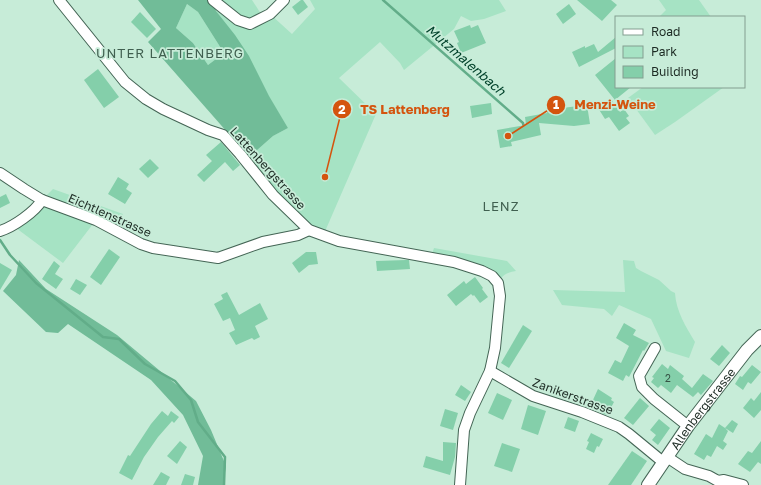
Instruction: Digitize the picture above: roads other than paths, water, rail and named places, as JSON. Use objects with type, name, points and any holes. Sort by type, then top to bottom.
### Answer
[{"type":"street","name":"Lattenbergstrasse","points":[[59,0],[125,82],[146,99],[163,109],[208,130],[223,135],[273,195],[309,230],[339,242],[454,262],[482,271],[492,276],[498,283],[500,296],[498,325],[490,371]]},
{"type":"street","points":[[213,0],[238,20],[250,24],[270,14],[284,0]]},
{"type":"street","name":"Eichtlenstrasse","points":[[0,173],[42,200],[96,220],[141,244],[153,248],[218,258],[263,242],[298,235],[309,230]]},
{"type":"street","points":[[0,230],[4,229],[36,208],[42,200]]},
{"type":"street","name":"Allenbergstrasse","points":[[648,485],[688,426],[747,350],[761,336]]},
{"type":"street","points":[[655,348],[639,376],[642,387],[654,399],[688,426]]},
{"type":"street","points":[[460,485],[464,430],[470,413],[490,371]]},
{"type":"street","name":"Zanikerstrasse","points":[[490,371],[533,396],[582,412],[618,427],[665,459],[685,469],[715,481],[724,480],[743,485]]},
{"type":"waterway","name":"Mutzmalenbach","points":[[383,0],[523,123],[524,129]]},
{"type":"waterway","points":[[0,240],[10,255],[36,283],[103,337],[119,339],[145,364],[175,381],[191,400],[198,422],[225,457],[224,485]]},
{"type":"place","name":"Menzi-Weine","points":[[508,136]]},
{"type":"place","name":"TS Lattenberg","points":[[325,177]]},
{"type":"district","name":"UNTER LATTENBERG","points":[[170,53]]},
{"type":"district","name":"LENZ","points":[[501,206]]}]
